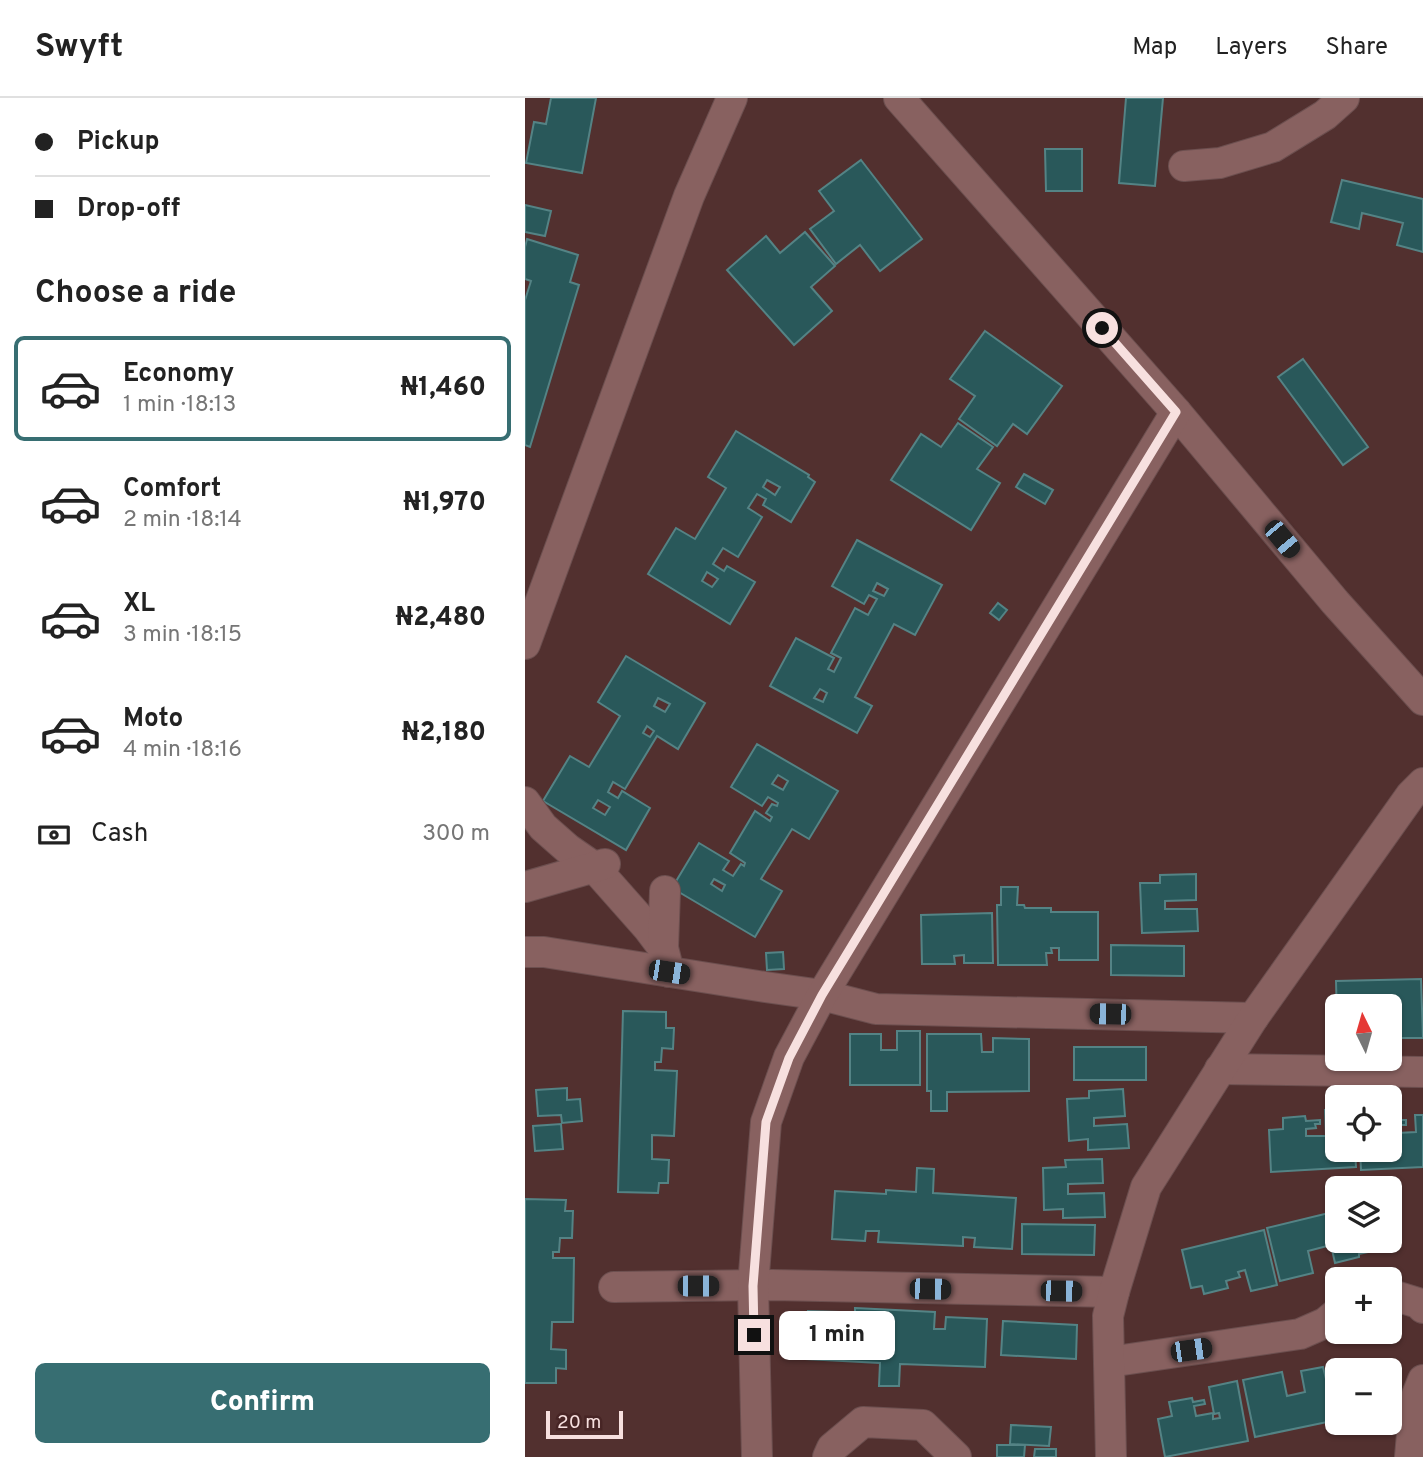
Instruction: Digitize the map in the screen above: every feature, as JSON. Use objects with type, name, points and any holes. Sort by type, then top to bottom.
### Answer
[{"type":"street","points":[[525,644],[689,196],[732,98]]},
{"type":"street","points":[[899,98],[1176,412],[1335,602],[1423,700]]},
{"type":"street","points":[[1184,166],[1220,163],[1273,147],[1325,115],[1344,98]]},
{"type":"street","points":[[757,1457],[753,1286],[766,1122],[789,1058],[822,995],[1176,412]]},
{"type":"street","points":[[1111,1457],[1108,1316],[1146,1187],[1253,1018],[1411,795],[1423,783]]},
{"type":"street","points":[[525,802],[543,827],[568,849],[606,864],[649,928],[666,960]]},
{"type":"street","points":[[525,887],[606,864]]},
{"type":"street","points":[[664,891],[666,960]]},
{"type":"street","points":[[525,952],[666,960],[876,1009],[1253,1018]]},
{"type":"street","points":[[1220,1069],[1423,1072]]},
{"type":"street","points":[[614,1287],[753,1286],[1114,1292]]},
{"type":"street","points":[[1402,1298],[1418,1303],[1423,1308]]},
{"type":"street","points":[[1109,1362],[1300,1334],[1325,1323]]},
{"type":"street","points":[[1410,1457],[1415,1400],[1423,1380]]},
{"type":"street","points":[[828,1457],[832,1448],[863,1422],[923,1425],[956,1457]]},
{"type":"building","points":[[551,98],[596,98],[582,173],[526,163],[534,122],[546,124]]},
{"type":"building","points":[[1126,98],[1163,98],[1155,186],[1119,183]]},
{"type":"building","points":[[1045,149],[1082,149],[1082,191],[1046,191]]},
{"type":"building","points":[[861,160],[922,239],[880,271],[860,245],[836,264],[810,229],[834,211],[819,191]]},
{"type":"building","points":[[1342,180],[1423,199],[1423,252],[1397,245],[1403,223],[1362,213],[1359,229],[1331,222]]},
{"type":"building","points":[[525,205],[551,211],[545,236],[525,232]]},
{"type":"building","points":[[805,232],[835,266],[811,287],[832,311],[794,345],[727,270],[766,236],[780,253]]},
{"type":"building","points":[[527,239],[578,255],[570,282],[579,285],[530,447],[525,445],[525,300],[531,281],[525,279]]},
{"type":"building","points":[[985,331],[1062,386],[1027,434],[1013,424],[997,446],[959,419],[975,396],[950,379]]},
{"type":"building","points":[[1303,359],[1368,447],[1343,465],[1278,377]]},
{"type":"building","points":[[958,423],[993,447],[977,469],[1000,483],[971,530],[891,480],[921,434],[941,447]]},
{"type":"building","points":[[736,431],[809,475],[815,482],[791,522],[763,505],[766,499],[757,494],[748,508],[762,517],[738,557],[723,548],[713,564],[724,571],[727,566],[755,582],[730,624],[648,574],[676,528],[695,539],[726,488],[708,477]],"holes":[[[767,480],[780,487],[775,495],[763,487]],[[707,572],[718,579],[712,587],[702,581]]]},
{"type":"building","points":[[1024,474],[1053,490],[1045,504],[1016,487]]},
{"type":"building","points":[[857,540],[942,585],[915,635],[894,624],[855,697],[872,706],[857,733],[770,686],[796,638],[834,658],[828,669],[834,672],[841,658],[831,653],[855,608],[868,615],[877,599],[869,595],[864,604],[832,586]],"holes":[[[877,583],[888,589],[884,596],[873,591]],[[820,689],[827,693],[823,702],[814,698]]]},
{"type":"building","points":[[998,603],[1007,610],[999,620],[990,613]]},
{"type":"building","points":[[626,656],[705,703],[678,749],[657,736],[625,789],[613,782],[608,792],[618,798],[622,791],[650,808],[626,850],[543,801],[570,756],[589,767],[620,716],[598,702]],"holes":[[[658,698],[670,704],[665,712],[654,706]],[[647,726],[654,731],[650,737],[643,733]],[[598,800],[610,807],[605,815],[593,808]]]},
{"type":"building","points":[[757,744],[838,791],[809,839],[792,829],[761,879],[782,891],[755,937],[672,888],[699,843],[729,861],[723,870],[733,876],[741,864],[744,866],[745,863],[730,853],[755,811],[770,821],[772,817],[766,813],[772,804],[777,806],[778,803],[768,797],[762,806],[731,787]],"holes":[[[778,775],[788,781],[783,790],[772,784]],[[714,879],[725,885],[722,891],[711,884]]]},
{"type":"building","points":[[1196,874],[1196,900],[1165,901],[1165,909],[1197,909],[1198,931],[1142,933],[1140,883],[1160,883],[1160,875]]},
{"type":"building","points":[[1001,887],[1018,887],[1017,905],[1024,905],[1025,908],[1051,908],[1051,912],[1098,912],[1098,960],[1059,960],[1059,948],[1051,948],[1052,953],[1046,953],[1047,965],[998,965],[997,905],[1001,905]]},
{"type":"building","points":[[992,913],[993,963],[964,963],[964,955],[954,956],[955,964],[922,964],[921,915]]},
{"type":"building","points":[[1111,945],[1184,946],[1184,976],[1111,975]]},
{"type":"building","points":[[783,952],[784,969],[767,970],[766,953]]},
{"type":"building","points":[[1421,979],[1423,1038],[1402,1038],[1402,994],[1336,994],[1336,981]]},
{"type":"building","points":[[623,1011],[666,1012],[666,1028],[674,1028],[673,1049],[662,1048],[661,1062],[655,1062],[655,1070],[677,1071],[674,1136],[652,1135],[652,1159],[669,1160],[668,1183],[659,1183],[658,1193],[618,1192]]},
{"type":"building","points":[[897,1031],[920,1031],[920,1085],[850,1085],[850,1034],[881,1034],[881,1050],[897,1050]]},
{"type":"building","points":[[927,1034],[981,1034],[982,1052],[993,1052],[993,1038],[1029,1039],[1029,1091],[947,1092],[947,1111],[931,1111],[931,1091],[927,1091]]},
{"type":"building","points":[[1074,1047],[1146,1047],[1146,1080],[1074,1080]]},
{"type":"building","points":[[567,1088],[567,1100],[580,1099],[582,1121],[562,1123],[561,1115],[538,1116],[536,1090]]},
{"type":"building","points":[[1123,1089],[1125,1116],[1094,1118],[1094,1126],[1127,1124],[1129,1148],[1088,1150],[1088,1139],[1069,1141],[1067,1099],[1089,1098],[1089,1091]]},
{"type":"building","points":[[1415,1115],[1423,1115],[1423,1167],[1361,1170],[1361,1162],[1402,1162],[1402,1133],[1416,1132]]},
{"type":"building","points":[[1305,1116],[1306,1121],[1320,1120],[1320,1124],[1315,1124],[1316,1128],[1306,1129],[1306,1136],[1325,1136],[1325,1162],[1356,1162],[1356,1167],[1271,1172],[1269,1130],[1283,1129],[1283,1118]]},
{"type":"building","points":[[561,1124],[563,1149],[535,1151],[533,1126]]},
{"type":"building","points":[[1102,1159],[1103,1183],[1068,1184],[1068,1194],[1104,1193],[1105,1217],[1063,1218],[1063,1209],[1044,1210],[1043,1168],[1066,1167],[1065,1160]]},
{"type":"building","points":[[917,1168],[934,1169],[933,1193],[1016,1198],[1012,1249],[974,1247],[975,1238],[963,1237],[963,1246],[878,1242],[879,1231],[866,1231],[865,1241],[832,1239],[835,1191],[886,1194],[886,1190],[916,1192]]},
{"type":"building","points":[[525,1199],[566,1200],[565,1211],[573,1211],[572,1238],[560,1238],[559,1252],[553,1252],[553,1258],[574,1258],[573,1322],[552,1322],[551,1349],[566,1350],[566,1369],[556,1368],[556,1383],[525,1383]]},
{"type":"building","points":[[1325,1214],[1325,1247],[1308,1251],[1313,1273],[1280,1281],[1267,1228]]},
{"type":"building","points":[[1022,1224],[1095,1225],[1094,1255],[1022,1254]]},
{"type":"building","points":[[1264,1230],[1277,1285],[1251,1291],[1245,1270],[1238,1272],[1240,1277],[1226,1281],[1228,1288],[1204,1294],[1202,1286],[1191,1288],[1182,1250]]},
{"type":"building","points":[[1333,1253],[1364,1253],[1359,1254],[1359,1257],[1335,1263]]},
{"type":"building","points":[[855,1308],[935,1312],[934,1329],[945,1329],[946,1317],[987,1319],[985,1367],[900,1364],[899,1386],[879,1386],[880,1363],[806,1359],[808,1311],[839,1312],[838,1324],[848,1324],[849,1318],[855,1317]]},
{"type":"building","points":[[1003,1321],[1077,1325],[1076,1359],[1001,1355]]},
{"type":"building","points":[[1323,1367],[1325,1422],[1255,1437],[1243,1380],[1282,1372],[1287,1396],[1305,1392],[1301,1371]]},
{"type":"building","points":[[1237,1381],[1248,1441],[1165,1457],[1158,1419],[1172,1416],[1169,1402],[1192,1398],[1193,1402],[1204,1400],[1205,1404],[1194,1406],[1196,1416],[1213,1413],[1213,1419],[1220,1418],[1219,1413],[1214,1414],[1209,1387]]},
{"type":"building","points":[[1011,1425],[1051,1427],[1049,1446],[1010,1444]]},
{"type":"building","points":[[997,1445],[1025,1445],[1024,1457],[997,1457]]},
{"type":"building","points":[[1035,1449],[1056,1449],[1056,1457],[1034,1457]]},
{"type":"route","points":[[754,1335],[753,1286],[766,1122],[789,1058],[822,995],[1176,412],[1102,328]]}]
